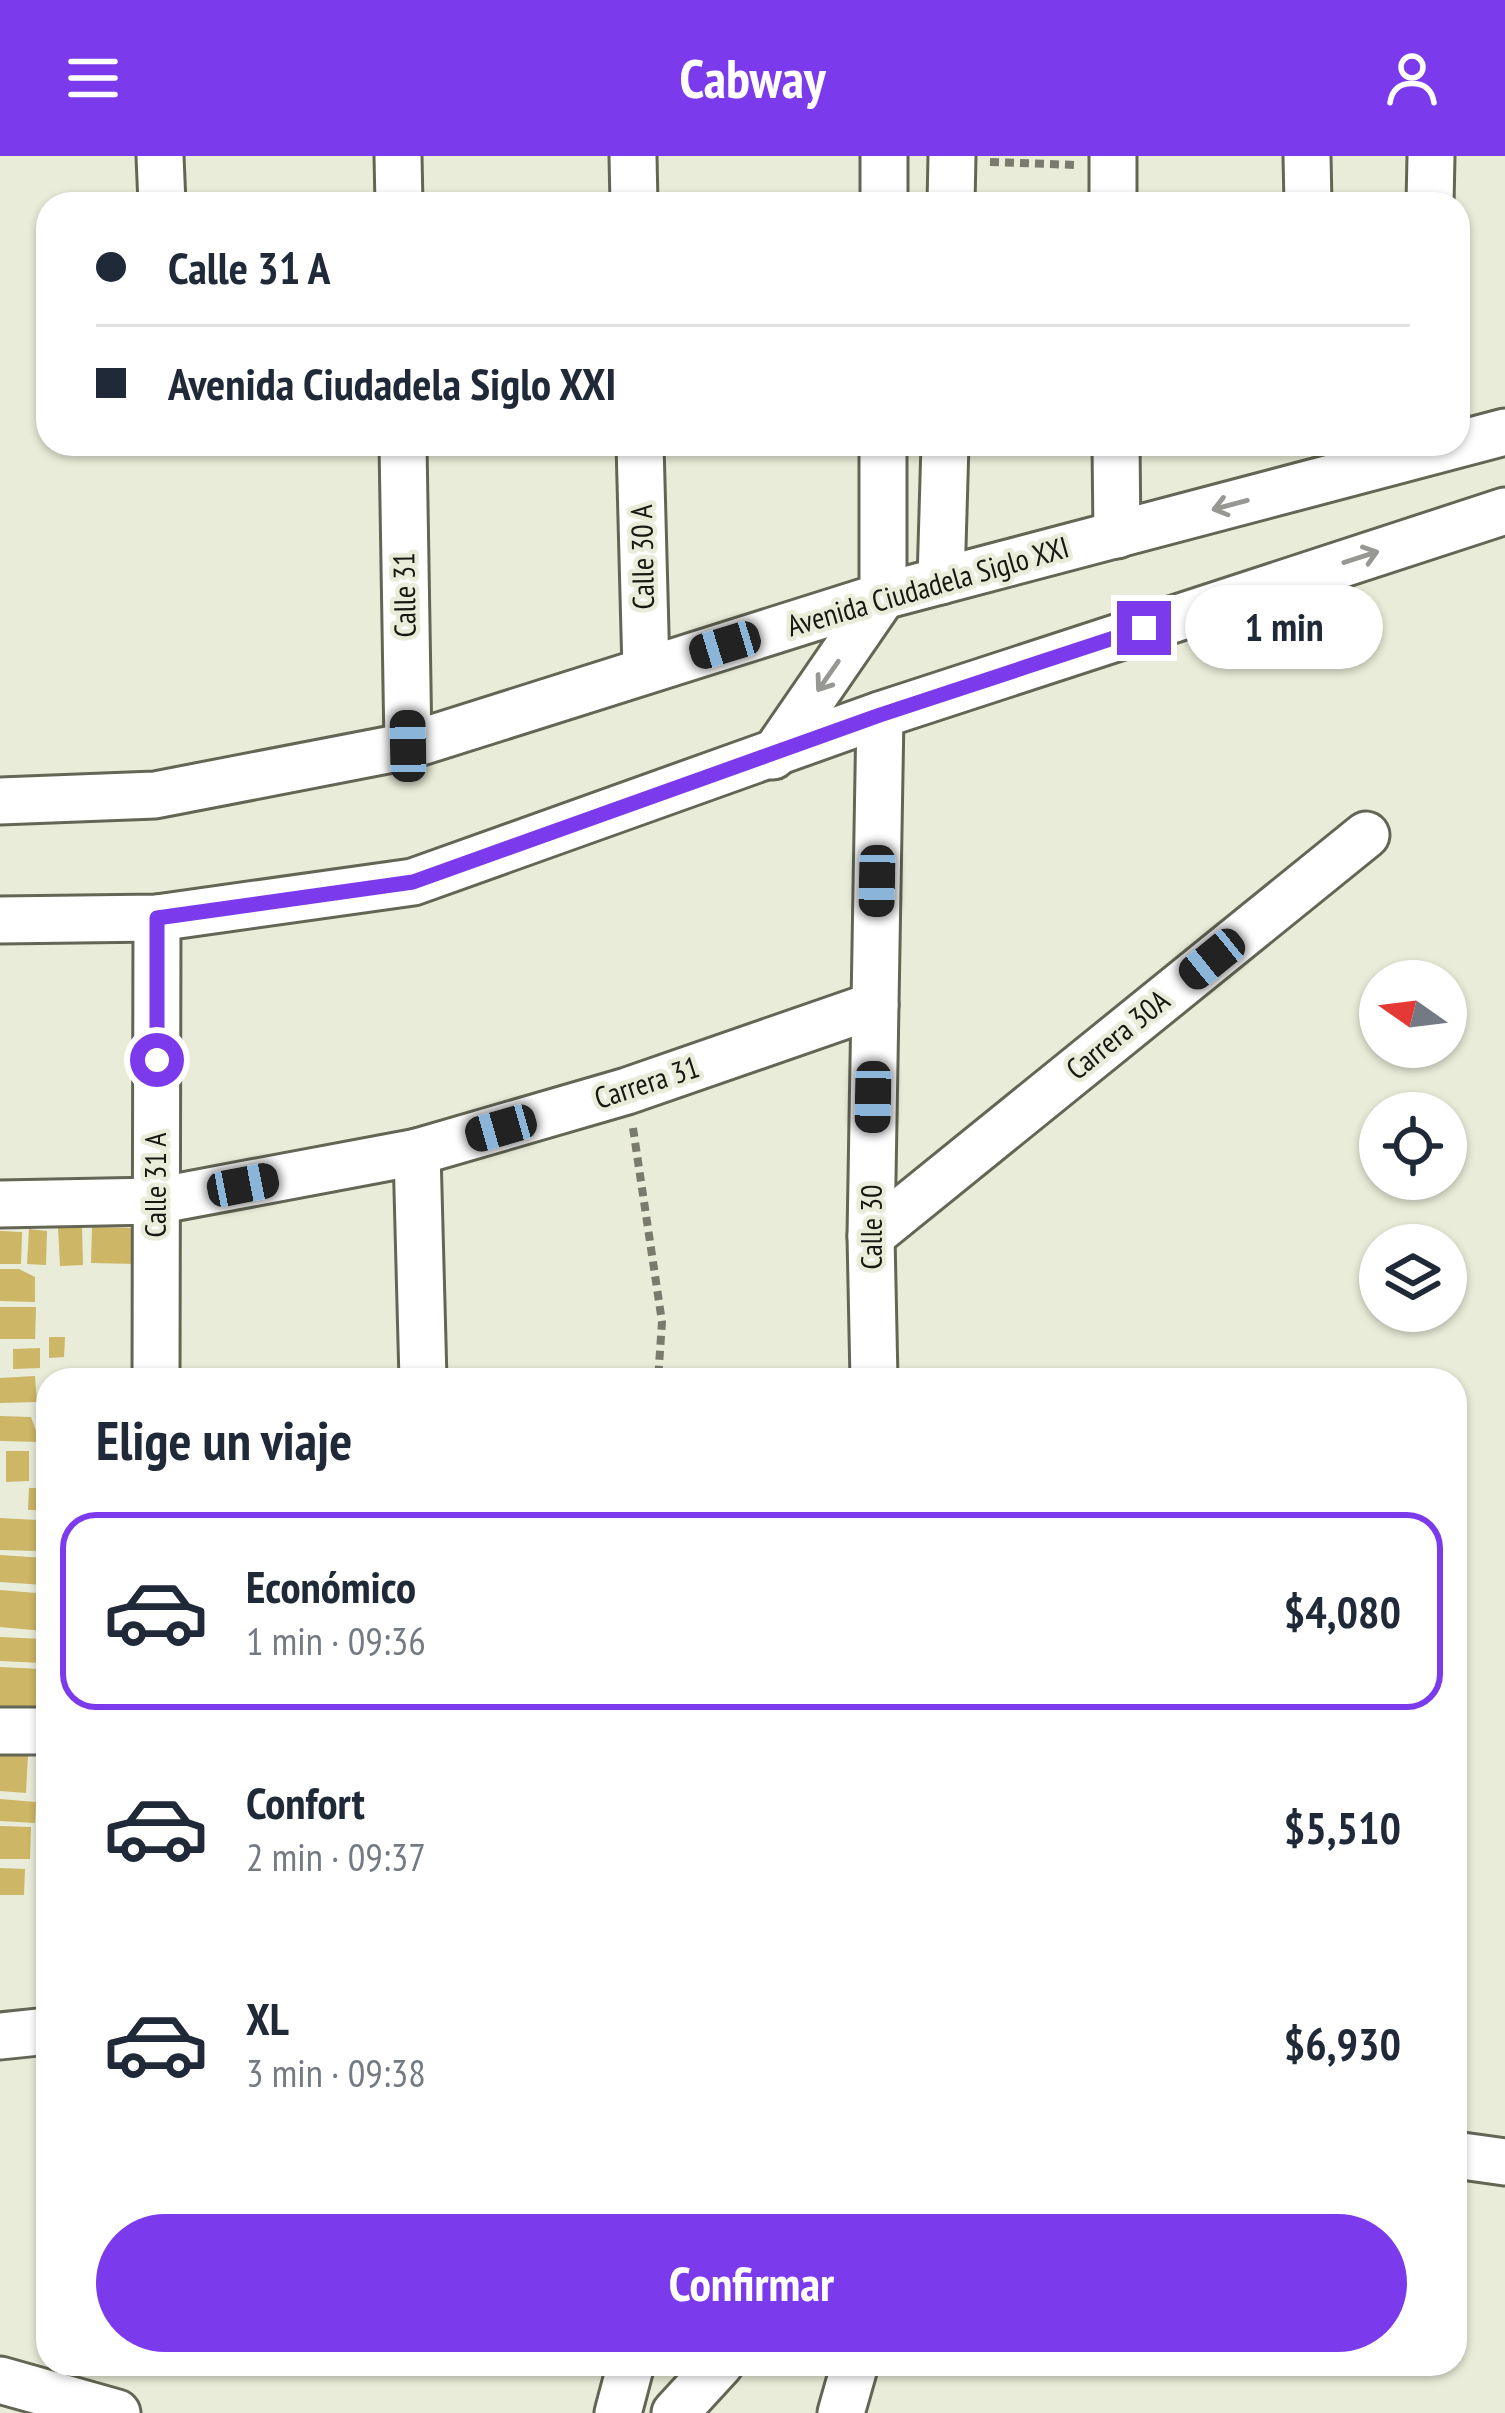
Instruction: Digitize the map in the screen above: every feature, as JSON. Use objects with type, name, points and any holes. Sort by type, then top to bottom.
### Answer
[{"type":"street","points":[[160,156],[162,192]]},
{"type":"street","points":[[398,156],[399,192]]},
{"type":"street","points":[[633,156],[634,192]]},
{"type":"street","points":[[884,156],[884,192]]},
{"type":"street","points":[[1307,156],[1308,192]]},
{"type":"street","points":[[1430,192],[1431,156]]},
{"type":"street","name":"Avenida Ciudadela Siglo XXI","points":[[1470,439],[1505,432]]},
{"type":"street","name":"Calle 31","points":[[403,456],[408,746]]},
{"type":"street","name":"Calle 30 A","points":[[640,456],[646,670]]},
{"type":"street","points":[[773,756],[883,596],[884,456]]},
{"type":"street","points":[[941,581],[945,456]]},
{"type":"street","points":[[1116,456],[1117,535]]},
{"type":"street","name":"Avenida Ciudadela Siglo XXI","points":[[0,801],[155,795],[408,746],[883,596],[1117,535],[1313,464],[1371,456]]},
{"type":"street","points":[[0,920],[157,918],[413,882],[880,715],[1505,511]]},
{"type":"street","name":"Calle 30","points":[[874,1368],[871,1236],[880,715]]},
{"type":"street","name":"Carrera 30A","points":[[871,1236],[1366,835]]},
{"type":"street","name":"Calle 31 A","points":[[156,1368],[157,918]]},
{"type":"street","name":"Carrera 31","points":[[417,1152],[627,1091],[875,1005]]},
{"type":"street","points":[[0,1204],[156,1201],[417,1152],[423,1368]]},
{"type":"street","points":[[0,1731],[36,1731]]},
{"type":"street","points":[[0,2036],[36,2032]]},
{"type":"street","points":[[1467,2157],[1505,2162]]},
{"type":"street","points":[[618,2413],[628,2376]]},
{"type":"street","points":[[675,2413],[709,2376]]},
{"type":"street","points":[[841,2413],[852,2376]]},
{"type":"street","points":[[0,2380],[117,2413]]},
{"type":"path","points":[[952,173],[1113,175]]},
{"type":"path","points":[[627,1091],[662,1322],[659,1368]]},
{"type":"building","points":[[82,1226],[83,1265],[60,1266],[58,1227]]},
{"type":"building","points":[[92,1227],[137,1228],[136,1264],[91,1263]]},
{"type":"building","points":[[29,1229],[47,1231],[46,1265],[27,1264]]},
{"type":"building","points":[[0,1231],[22,1232],[21,1264],[0,1264]]},
{"type":"building","points":[[0,1269],[19,1269],[35,1277],[35,1302],[0,1301]]},
{"type":"building","points":[[0,1307],[36,1307],[35,1339],[0,1339]]},
{"type":"building","points":[[49,1337],[65,1337],[64,1357],[49,1358]]},
{"type":"building","points":[[40,1348],[40,1368],[13,1369],[13,1349]]},
{"type":"building","points":[[35,1376],[36,1402],[0,1403],[0,1378]]},
{"type":"building","points":[[0,1416],[31,1417],[36,1442],[0,1441]]},
{"type":"building","points":[[6,1451],[29,1451],[29,1481],[6,1482]]},
{"type":"building","points":[[29,1488],[36,1488],[36,1510],[28,1510]]},
{"type":"building","points":[[0,1518],[36,1520],[36,1551],[0,1550]]},
{"type":"building","points":[[0,1555],[36,1557],[36,1584],[0,1582]]},
{"type":"building","points":[[0,1590],[36,1593],[36,1630],[0,1627]]},
{"type":"building","points":[[0,1637],[36,1639],[36,1663],[0,1661]]},
{"type":"building","points":[[0,1667],[36,1669],[36,1708],[0,1706]]},
{"type":"building","points":[[0,1753],[28,1755],[26,1793],[0,1791]]},
{"type":"building","points":[[0,1799],[36,1802],[35,1823],[0,1821]]},
{"type":"building","points":[[0,1826],[31,1827],[30,1859],[0,1859]]},
{"type":"building","points":[[0,1868],[25,1869],[24,1895],[0,1895]]},
{"type":"route","points":[[157,1060],[157,918],[413,882],[880,715],[1144,628]]}]
